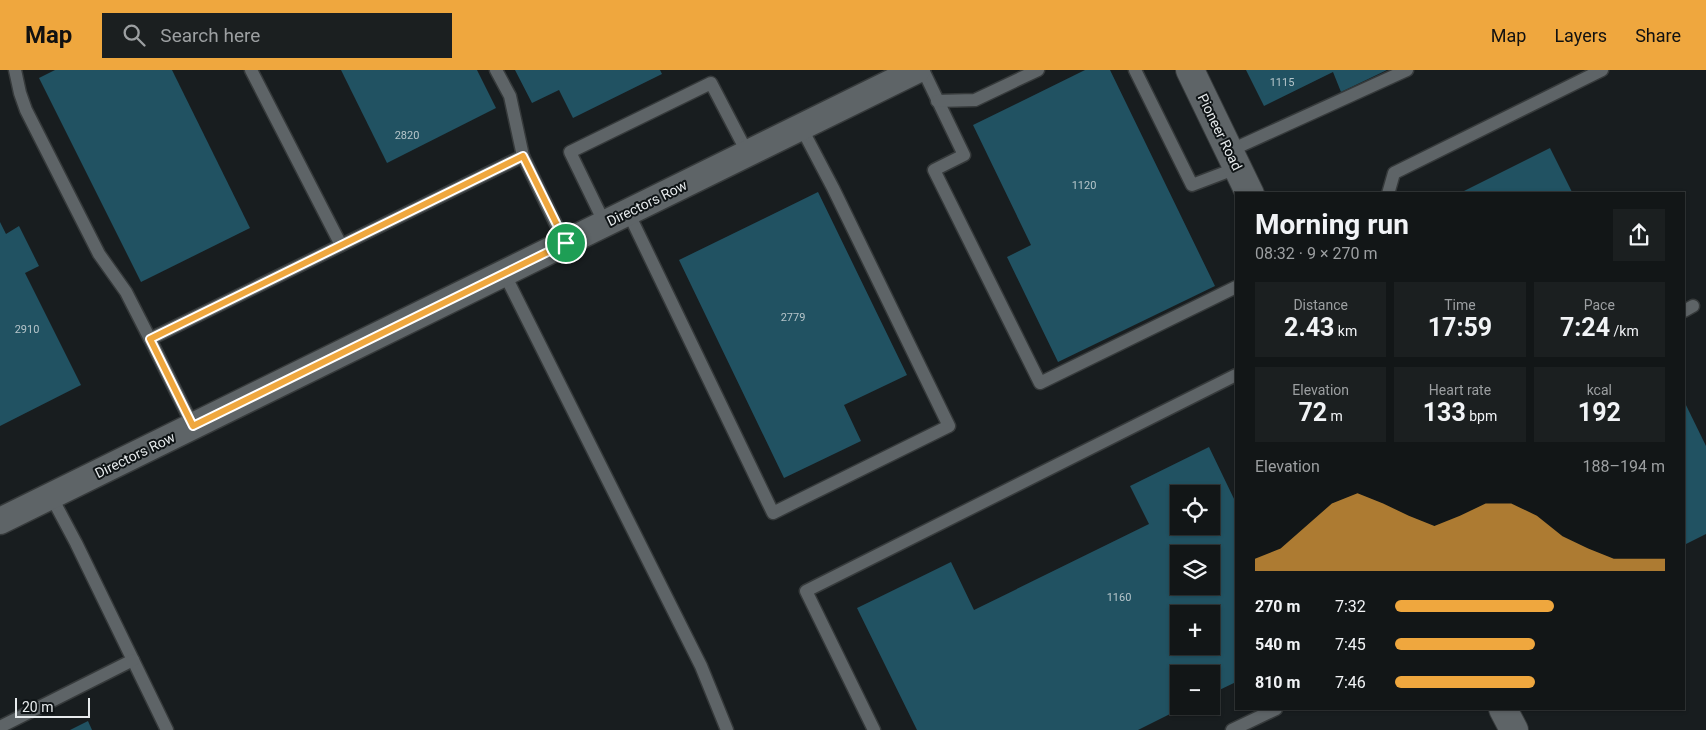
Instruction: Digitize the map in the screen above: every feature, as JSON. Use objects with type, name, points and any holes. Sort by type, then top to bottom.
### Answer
[{"type":"street","name":"Directors Row","points":[[0,521],[917,70]]},
{"type":"street","name":"Pioneer Road","points":[[1190,70],[1249,192]]},
{"type":"street","points":[[1504,710],[1514,730]]},
{"type":"lane","points":[[14,70],[20,93],[39,136],[99,254],[126,292],[193,426]]},
{"type":"lane","points":[[251,70],[340,246]]},
{"type":"lane","points":[[496,70],[510,96],[523,156],[566,243]]},
{"type":"lane","points":[[923,70],[964,155],[934,170],[1040,383],[1235,287]]},
{"type":"lane","points":[[937,101],[976,100],[1038,70]]},
{"type":"lane","points":[[1135,70],[1192,185],[1233,159],[1407,70]]},
{"type":"lane","points":[[1389,192],[1394,173],[1602,70]]},
{"type":"lane","points":[[605,224],[570,152],[711,83],[748,154]]},
{"type":"lane","points":[[628,212],[773,513],[949,426],[833,188],[801,127]]},
{"type":"lane","points":[[150,339],[523,156]]},
{"type":"lane","points":[[504,273],[699,661],[727,730]]},
{"type":"lane","points":[[874,730],[806,591],[1235,379]]},
{"type":"lane","points":[[51,496],[76,542],[167,730]]},
{"type":"lane","points":[[0,727],[133,660]]},
{"type":"lane","points":[[1232,730],[1274,710]]},
{"type":"building","points":[[55,70],[172,70],[250,228],[141,282],[39,78]]},
{"type":"building","points":[[341,70],[477,70],[496,108],[387,163]]},
{"type":"building","points":[[515,70],[660,70],[662,74],[573,118],[559,90],[532,103]]},
{"type":"building","points":[[1085,70],[1110,70],[1215,286],[1058,362],[1007,257],[1031,245],[973,125]]},
{"type":"building","points":[[1246,70],[1387,70],[1341,92],[1333,72],[1264,106]]},
{"type":"building","points":[[1550,148],[1572,192],[1462,192]]},
{"type":"building","points":[[818,192],[907,375],[844,405],[861,441],[784,478],[679,260]]},
{"type":"building","points":[[0,222],[6,234],[19,226],[39,266],[25,273],[81,385],[0,426]]},
{"type":"building","points":[[1685,403],[1706,446],[1706,534],[1685,544]]},
{"type":"building","points":[[1209,447],[1235,501],[1235,682],[1220,690],[1220,665],[1170,665],[1170,714],[1138,730],[917,730],[857,608],[951,562],[974,610],[1149,524],[1130,486]]},
{"type":"building","points":[[88,721],[92,730],[70,730]]},
{"type":"route","points":[[523,156],[566,243],[193,426],[150,339],[523,156]]}]
